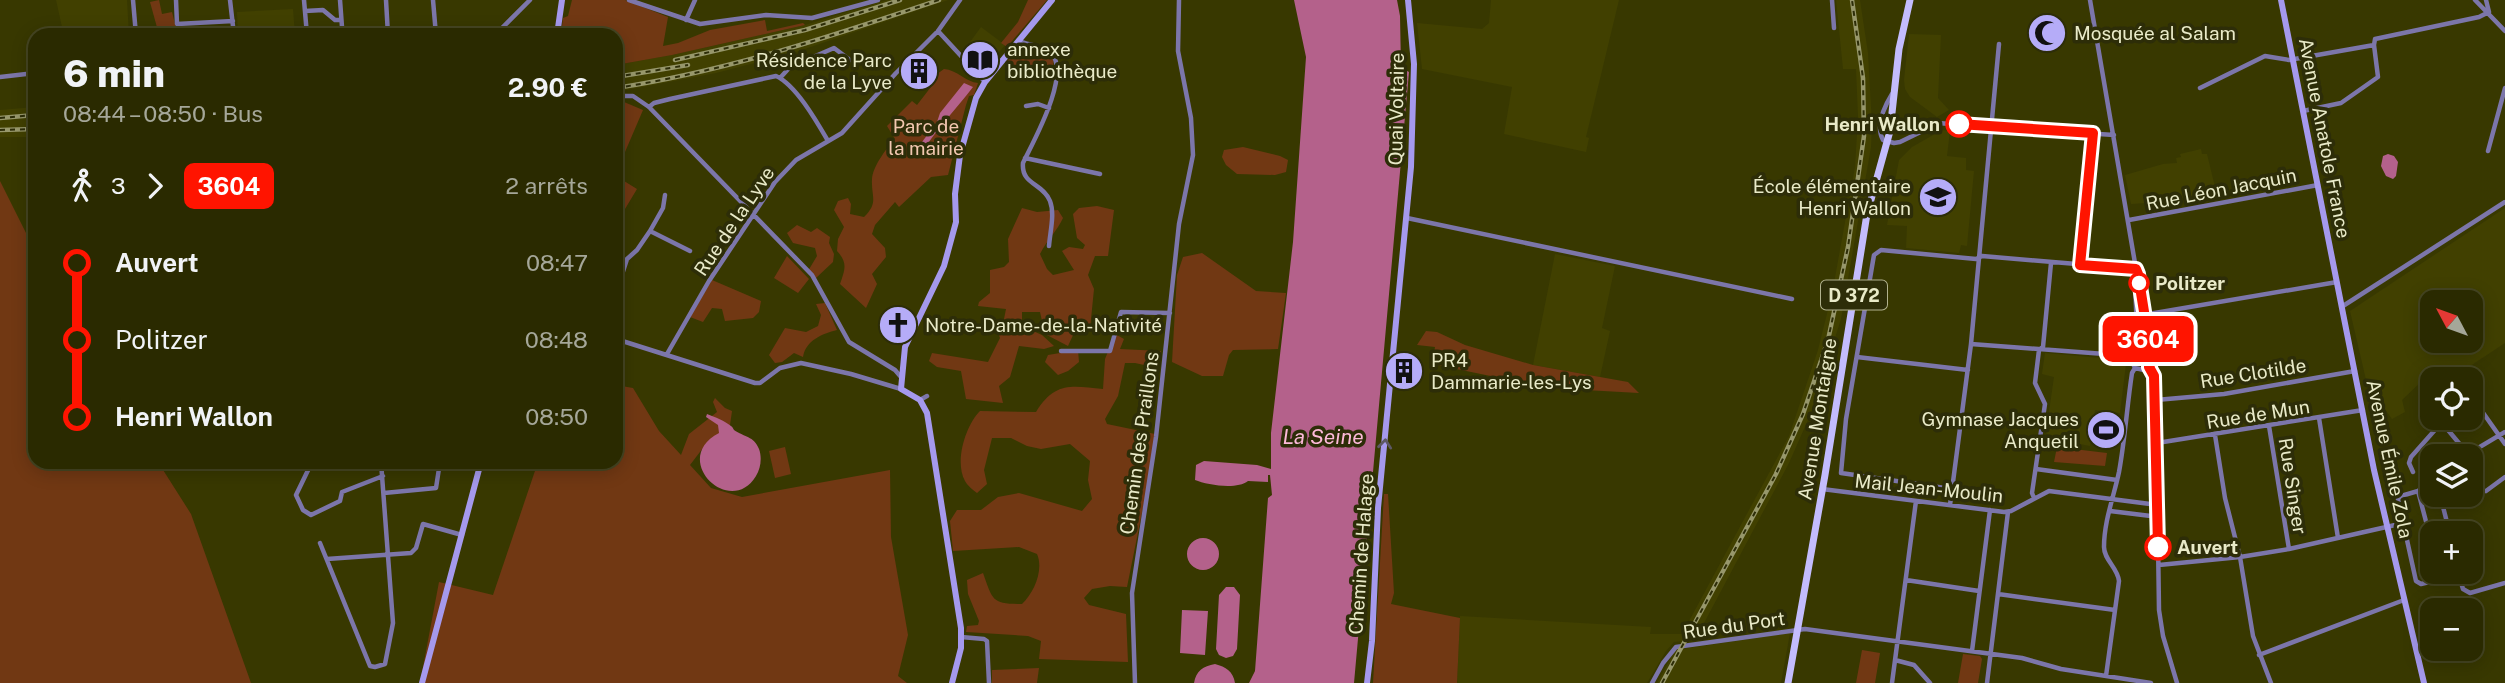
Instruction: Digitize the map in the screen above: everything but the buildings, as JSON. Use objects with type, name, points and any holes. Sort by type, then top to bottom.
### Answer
[{"type":"main road","name":"D 372","points":[[1892,120],[1899,49],[1910,0]]},
{"type":"main road","name":"Avenue Montaigne","points":[[1788,683],[1867,214],[1892,120]]},
{"type":"street","points":[[133,0],[135,28]]},
{"type":"street","points":[[176,0],[177,24],[233,21]]},
{"type":"street","points":[[230,0],[234,28]]},
{"type":"street","points":[[304,0],[306,28]]},
{"type":"street","points":[[340,0],[343,28]]},
{"type":"street","points":[[386,0],[388,28]]},
{"type":"street","points":[[433,0],[435,28]]},
{"type":"street","points":[[501,28],[522,2],[530,0]]},
{"type":"street","points":[[522,2],[536,0]]},
{"type":"street","points":[[556,0],[561,9]]},
{"type":"street","points":[[558,28],[562,0]]},
{"type":"street","points":[[629,0],[700,24],[766,15],[807,18],[878,0]]},
{"type":"street","points":[[686,20],[695,0]]},
{"type":"street","name":"Rue de la Lyve","points":[[667,354],[752,214],[787,168],[842,133],[938,31],[960,0]]},
{"type":"street","name":"Chemin des Praillons","points":[[1135,683],[1132,593],[1150,482],[1179,224],[1193,155],[1191,118],[1178,51],[1178,0]]},
{"type":"street","name":"Quai Voltaire","points":[[1407,218],[1414,64],[1408,0]]},
{"type":"street","points":[[1832,0],[1834,28]]},
{"type":"street","points":[[2090,0],[2138,274],[2148,350],[2153,358],[2149,367],[2144,370],[2135,368],[2131,362],[2138,305],[2133,274],[2136,271]]},
{"type":"street","name":"Avenue Anatole France","points":[[2281,0],[2337,282]]},
{"type":"street","points":[[2476,0],[2484,2],[2487,13],[2505,32]]},
{"type":"street","points":[[901,389],[909,337],[946,261],[956,222],[960,155],[976,98],[985,82],[1052,2]]},
{"type":"street","points":[[305,11],[323,10],[335,20],[341,20]]},
{"type":"street","points":[[2303,111],[2341,103],[2378,77],[2375,39],[2479,18],[2487,13]]},
{"type":"street","points":[[938,31],[985,82]]},
{"type":"street","points":[[1019,41],[1047,51],[1053,55],[1056,64],[1056,79],[1049,107],[1025,158],[1022,171],[1024,177],[1049,199],[1052,212],[1049,246]]},
{"type":"street","points":[[1950,506],[1971,344],[1999,44]]},
{"type":"street","points":[[2200,88],[2265,56],[2293,59],[2374,45]]},
{"type":"street","points":[[780,78],[790,67],[834,48],[850,60]]},
{"type":"street","points":[[0,77],[28,74]]},
{"type":"street","points":[[649,107],[654,103],[771,76],[780,78],[813,116],[828,141]]},
{"type":"street","points":[[2488,151],[2505,88]]},
{"type":"street","points":[[1895,89],[1882,116],[1881,137],[1888,142],[1900,142],[1940,123]]},
{"type":"street","points":[[623,96],[632,96],[649,107],[812,275],[849,342],[895,370],[901,377]]},
{"type":"street","points":[[1026,106],[1038,104],[1049,107]]},
{"type":"street","points":[[1892,120],[2114,135]]},
{"type":"street","points":[[2080,265],[2093,133]]},
{"type":"street","points":[[1025,158],[1100,174]]},
{"type":"street","name":"Rue Léon Jacquin","points":[[2129,220],[2318,185]]},
{"type":"street","points":[[623,269],[627,259],[637,250],[663,208],[665,195]]},
{"type":"street","points":[[2343,306],[2505,202]]},
{"type":"street","points":[[1407,218],[1792,299]]},
{"type":"street","name":"Chemin de Halage","points":[[1367,683],[1372,641],[1378,508],[1407,218]]},
{"type":"street","points":[[650,231],[690,251]]},
{"type":"street","points":[[1968,370],[1857,357],[1874,255],[1881,250],[1979,258],[1982,256],[2136,271]]},
{"type":"street","points":[[2034,499],[2032,493],[2045,404],[2035,383],[2039,350],[2043,346],[2051,263]]},
{"type":"street","points":[[2137,316],[2337,282]]},
{"type":"street","name":"Avenue Émile Zola","points":[[2337,282],[2387,527],[2424,683]]},
{"type":"street","points":[[1061,351],[1110,351],[1121,312],[1170,313]]},
{"type":"street","points":[[623,341],[755,383],[760,383],[780,368],[800,363],[851,374],[924,398],[933,439],[961,637],[959,660],[952,683]]},
{"type":"street","points":[[1971,344],[2131,356]]},
{"type":"street","points":[[2134,351],[2141,348],[2148,350]]},
{"type":"street","name":"Mail Jean-Moulin","points":[[1857,357],[1846,419],[1841,473],[1952,489]]},
{"type":"street","points":[[2149,367],[2154,376],[2156,400],[2162,636],[2177,683]]},
{"type":"street","points":[[2106,676],[2118,575],[2105,551],[2132,373],[2135,368]]},
{"type":"street","name":"Rue Clotilde","points":[[2156,400],[2224,394],[2355,371]]},
{"type":"street","name":"Rue de Mun","points":[[2157,443],[2363,410]]},
{"type":"street","points":[[2483,413],[2505,444]]},
{"type":"street","points":[[2319,418],[2338,538]]},
{"type":"street","name":"Rue Singer","points":[[2269,426],[2289,549]]},
{"type":"street","points":[[2413,472],[2409,463],[2411,457],[2432,430]]},
{"type":"street","points":[[2483,445],[2505,432]]},
{"type":"street","points":[[2215,435],[2225,498],[2240,557],[2249,617],[2259,655],[2271,683]]},
{"type":"street","points":[[309,469],[296,495],[303,510],[311,515],[340,501],[342,492],[383,476]]},
{"type":"street","points":[[320,543],[370,666],[386,664],[393,630],[382,469]]},
{"type":"street","points":[[384,493],[436,488],[439,469]]},
{"type":"street","points":[[422,683],[479,469]]},
{"type":"street","points":[[2036,469],[2117,480]]},
{"type":"street","points":[[2486,491],[2505,477]]},
{"type":"street","points":[[2034,485],[2042,495]]},
{"type":"street","name":"Mail Jean-Moulin","points":[[1822,489],[2008,512],[2049,491],[2158,505]]},
{"type":"street","points":[[2420,583],[2416,581],[2398,499],[2418,491],[2426,521]]},
{"type":"street","points":[[1892,683],[1916,501]]},
{"type":"street","points":[[1972,651],[1990,510]]},
{"type":"street","points":[[2110,511],[2159,517]]},
{"type":"street","points":[[1987,683],[2008,512]]},
{"type":"street","points":[[2159,565],[2289,549],[2404,523]]},
{"type":"street","points":[[327,559],[411,553],[416,548],[423,524],[462,535]]},
{"type":"street","points":[[1906,580],[1979,591]]},
{"type":"street","points":[[2462,584],[2463,589],[2470,593],[2505,583]]},
{"type":"street","points":[[1998,594],[2115,610]]},
{"type":"street","points":[[2259,655],[2404,600]]},
{"type":"street","name":"Rue du Port","points":[[1652,683],[1676,647],[1798,630],[1991,653],[2061,669],[2151,683]]},
{"type":"street","points":[[961,637],[987,641],[989,683]]},
{"type":"street","points":[[1895,660],[1914,665],[1930,683]]},
{"type":"shaded area","points":[[56,0],[127,0],[129,28],[62,27]]},
{"type":"shaded area","points":[[887,0],[948,0],[796,52],[716,73],[623,91],[623,64],[805,25]]},
{"type":"shaded area","points":[[1491,0],[1619,0],[1586,137],[1589,138],[1586,152],[1504,134],[1512,87],[1422,69],[1417,23],[1482,29],[1489,23]]},
{"type":"shaded area","points":[[1836,0],[1860,0],[1868,53],[1872,125],[1871,147],[1841,319],[1811,413],[1789,463],[1695,640],[1674,642],[1647,683],[1457,683],[1460,616],[1651,627],[1650,634],[1682,634],[1789,436],[1818,350],[1832,294],[1855,167],[1858,117],[1856,69],[1843,69]]},
{"type":"shaded area","points":[[293,9],[294,28],[238,28],[237,12]]},
{"type":"shaded area","points":[[981,27],[1005,45],[981,74],[962,53]]},
{"type":"shaded area","points":[[1909,34],[1941,35],[1938,98],[1949,110],[1937,117],[1910,97],[1905,89]]},
{"type":"shaded area","points":[[28,108],[28,137],[0,137],[0,110]]},
{"type":"shaded area","points":[[1942,130],[1950,131],[1947,156],[1966,158],[1966,170],[1974,171],[1967,246],[1961,245],[1959,253],[1906,248],[1907,226],[1887,225],[1899,160],[1912,147]]},
{"type":"shaded area","points":[[2201,149],[2202,154],[2207,154],[2216,191],[2146,206],[2145,203],[2131,204],[2125,175],[2163,164],[2177,163],[2176,158],[2181,157],[2180,154]]},
{"type":"shaded area","points":[[2505,208],[2505,343],[2469,367],[2420,367],[2420,383],[2402,400],[2405,412],[2392,419],[2367,384],[2350,311]]},
{"type":"shaded area","points":[[1555,254],[1615,266],[1602,328],[1610,331],[1600,377],[1533,365]]},
{"type":"shaded area","points":[[2045,353],[2123,360],[2126,364],[2120,413],[2095,410],[2090,446],[2054,439],[2046,433],[2054,377],[2042,374]]},
{"type":"shaded area","points":[[1790,633],[1781,683],[1657,683],[1675,650]]},
{"type":"green space","points":[[159,0],[162,14],[172,12],[176,28],[157,28],[150,2]]},
{"type":"green space","points":[[572,0],[625,0],[668,17],[663,46],[710,30],[765,20],[767,31],[803,23],[805,25],[623,64],[623,28],[562,28],[563,18],[568,16]]},
{"type":"green space","points":[[1028,0],[1047,0],[1007,47],[1001,43],[1018,22]]},
{"type":"green space","points":[[1021,45],[1054,58],[1051,81],[1005,64]]},
{"type":"green space","name":"Parc de la mairie","points":[[944,69],[978,83],[974,95],[969,96],[966,105],[948,175],[931,177],[899,207],[895,202],[875,225],[872,234],[885,248],[886,257],[872,274],[877,284],[866,308],[840,284],[844,266],[837,251],[838,239],[844,227],[834,210],[838,201],[848,198],[851,204],[850,214],[864,217],[869,212],[873,203],[872,179],[875,169],[895,139],[887,126],[912,101],[917,105],[934,83],[930,79]]},
{"type":"green space","points":[[623,102],[643,110],[623,157]]},
{"type":"green space","points":[[1243,147],[1288,160],[1286,172],[1275,175],[1237,174],[1226,165],[1222,157],[1224,150]]},
{"type":"green space","points":[[623,180],[637,189],[623,212]]},
{"type":"green space","points":[[0,181],[28,237],[28,469],[162,469],[191,514],[251,683],[0,683]]},
{"type":"green space","points":[[1097,206],[1114,210],[1108,256],[1095,256],[1088,275],[1094,289],[1090,329],[1074,333],[1068,346],[1045,334],[1040,312],[1022,312],[1022,326],[1042,335],[1054,346],[1044,349],[1019,346],[1010,377],[999,386],[1003,403],[966,399],[961,371],[937,367],[929,361],[932,353],[988,362],[1000,338],[995,325],[1004,319],[1006,309],[978,306],[990,293],[990,270],[1004,267],[1009,262],[1008,239],[1022,208],[1037,212],[1058,210],[1063,218],[1040,254],[1053,275],[1074,270],[1062,251],[1069,247],[1083,249],[1085,245],[1077,238],[1073,214],[1079,208]]},
{"type":"green space","points":[[797,225],[811,232],[817,228],[830,237],[833,262],[816,278],[808,271],[817,256],[815,248],[793,243],[787,233]]},
{"type":"green space","points":[[1202,253],[1256,291],[1286,293],[1278,349],[1233,350],[1223,376],[1202,376],[1172,362],[1177,275],[1183,257]]},
{"type":"green space","points":[[787,256],[809,279],[798,293],[774,278]]},
{"type":"green space","points":[[712,280],[761,301],[759,312],[753,318],[725,321],[722,309],[712,308],[703,322],[690,317]]},
{"type":"green space","points":[[825,303],[837,330],[811,342],[803,357],[794,353],[782,362],[775,363],[769,355],[785,328],[806,332],[818,326],[821,315],[816,304]]},
{"type":"green space","points":[[1426,331],[1437,332],[1465,345],[1533,365],[1628,382],[1639,393],[1549,388],[1432,364],[1435,347],[1417,345]]},
{"type":"green space","points":[[1115,334],[1124,339],[1120,349],[1161,351],[1158,368],[1125,363],[1118,396],[1105,419],[1107,424],[1155,434],[1127,587],[1092,589],[1084,598],[1089,605],[1126,614],[1128,662],[1039,659],[1041,641],[1028,636],[966,632],[967,626],[978,625],[979,621],[968,594],[967,580],[983,573],[995,599],[999,602],[1022,604],[1037,581],[1037,554],[1019,547],[953,551],[950,521],[957,510],[981,510],[998,497],[1019,493],[1082,511],[1092,499],[1088,480],[1090,461],[1070,444],[1041,449],[1011,438],[992,438],[984,470],[987,484],[977,493],[966,483],[962,473],[963,444],[970,425],[980,411],[1036,412],[1057,390],[1073,387],[1103,389],[1105,359]]},
{"type":"green space","points":[[1078,350],[1079,362],[1058,375],[1045,362],[1048,355]]},
{"type":"green space","points":[[623,386],[633,388],[659,431],[681,455],[689,434],[717,412],[713,402],[715,398],[732,411],[730,425],[706,444],[690,465],[711,488],[742,497],[890,470],[891,537],[908,635],[898,676],[907,683],[420,683],[439,582],[493,595],[536,469],[623,469]]},
{"type":"green space","points":[[785,447],[791,474],[775,478],[769,451]]},
{"type":"green space","points":[[2057,447],[2107,453],[2105,466],[2054,462]]},
{"type":"green space","points":[[1384,494],[1388,494],[1394,593],[1391,604],[1460,618],[1457,683],[1373,683]]},
{"type":"green space","points":[[1862,650],[1880,653],[1875,683],[1856,683]]},
{"type":"green space","points":[[1963,654],[1980,656],[1982,659],[1978,683],[1958,683]]},
{"type":"green space","points":[[1039,668],[1037,683],[992,683],[992,670]]},
{"type":"water","name":"La Seine","points":[[1294,0],[1397,0],[1401,68],[1409,72],[1354,683],[1249,683],[1255,671],[1268,498],[1272,495],[1270,475],[1268,482],[1248,481],[1230,486],[1195,480],[1196,465],[1204,461],[1257,465],[1271,469],[1271,433],[1293,242],[1306,57]]},
{"type":"water","points":[[964,83],[973,87],[921,153],[916,150],[937,122],[940,113]]},
{"type":"water","points":[[2383,156],[2394,156],[2398,162],[2393,179],[2386,176],[2381,166]]},
{"type":"water","name":"PR4 Dammarie-les-Lys","points":[[1394,361],[1421,364],[1419,381],[1392,378]]},
{"type":"water","points":[[707,414],[726,422],[757,445],[761,455],[759,470],[745,488],[732,491],[720,488],[709,480],[702,469],[700,457],[705,444],[719,433],[718,425],[706,417]]},
{"type":"water","points":[[1203,538],[1215,542],[1219,554],[1215,566],[1203,570],[1191,566],[1187,554],[1191,542]]},
{"type":"water","points":[[1226,587],[1234,587],[1240,595],[1237,649],[1233,656],[1226,658],[1219,655],[1216,649],[1219,595]]},
{"type":"water","points":[[1182,610],[1208,611],[1205,655],[1180,653]]},
{"type":"water","points":[[1215,664],[1228,670],[1235,683],[1194,683],[1201,670]]},
{"type":"railway","points":[[675,60],[805,30],[900,0]]},
{"type":"railway","points":[[623,87],[739,62],[939,0]]},
{"type":"railway","points":[[1662,683],[1776,474],[1803,414],[1828,340],[1848,247],[1864,136],[1863,78],[1852,0]]},
{"type":"railway","points":[[623,76],[688,65]]},
{"type":"railway","points":[[0,118],[28,116]]},
{"type":"railway","points":[[0,130],[28,129]]},
{"type":"bus line","name":"3604","points":[[1959,124],[2093,133],[2080,265],[2136,269],[2138,274],[2148,350],[2153,358],[2149,367],[2154,376],[2158,547]]},
{"type":"place","name":"Mosquée al Salam","points":[[2047,33]]},
{"type":"place","name":"annexe bibliothèque","points":[[980,60]]},
{"type":"place","name":"Résidence Parc de la Lyve","points":[[919,71]]},
{"type":"place","name":"Henri Wallon","points":[[1959,124]]},
{"type":"place","name":"École élémentaire Henri Wallon","points":[[1938,197]]},
{"type":"place","name":"Politzer","points":[[2139,283]]},
{"type":"place","name":"Notre-Dame-de-la-Nativité","points":[[898,325]]},
{"type":"place","name":"PR4 Dammarie-les-Lys","points":[[1404,371]]},
{"type":"place","name":"Gymnase Jacques Anquetil","points":[[2106,430]]},
{"type":"place","name":"Auvert","points":[[2158,547]]}]
